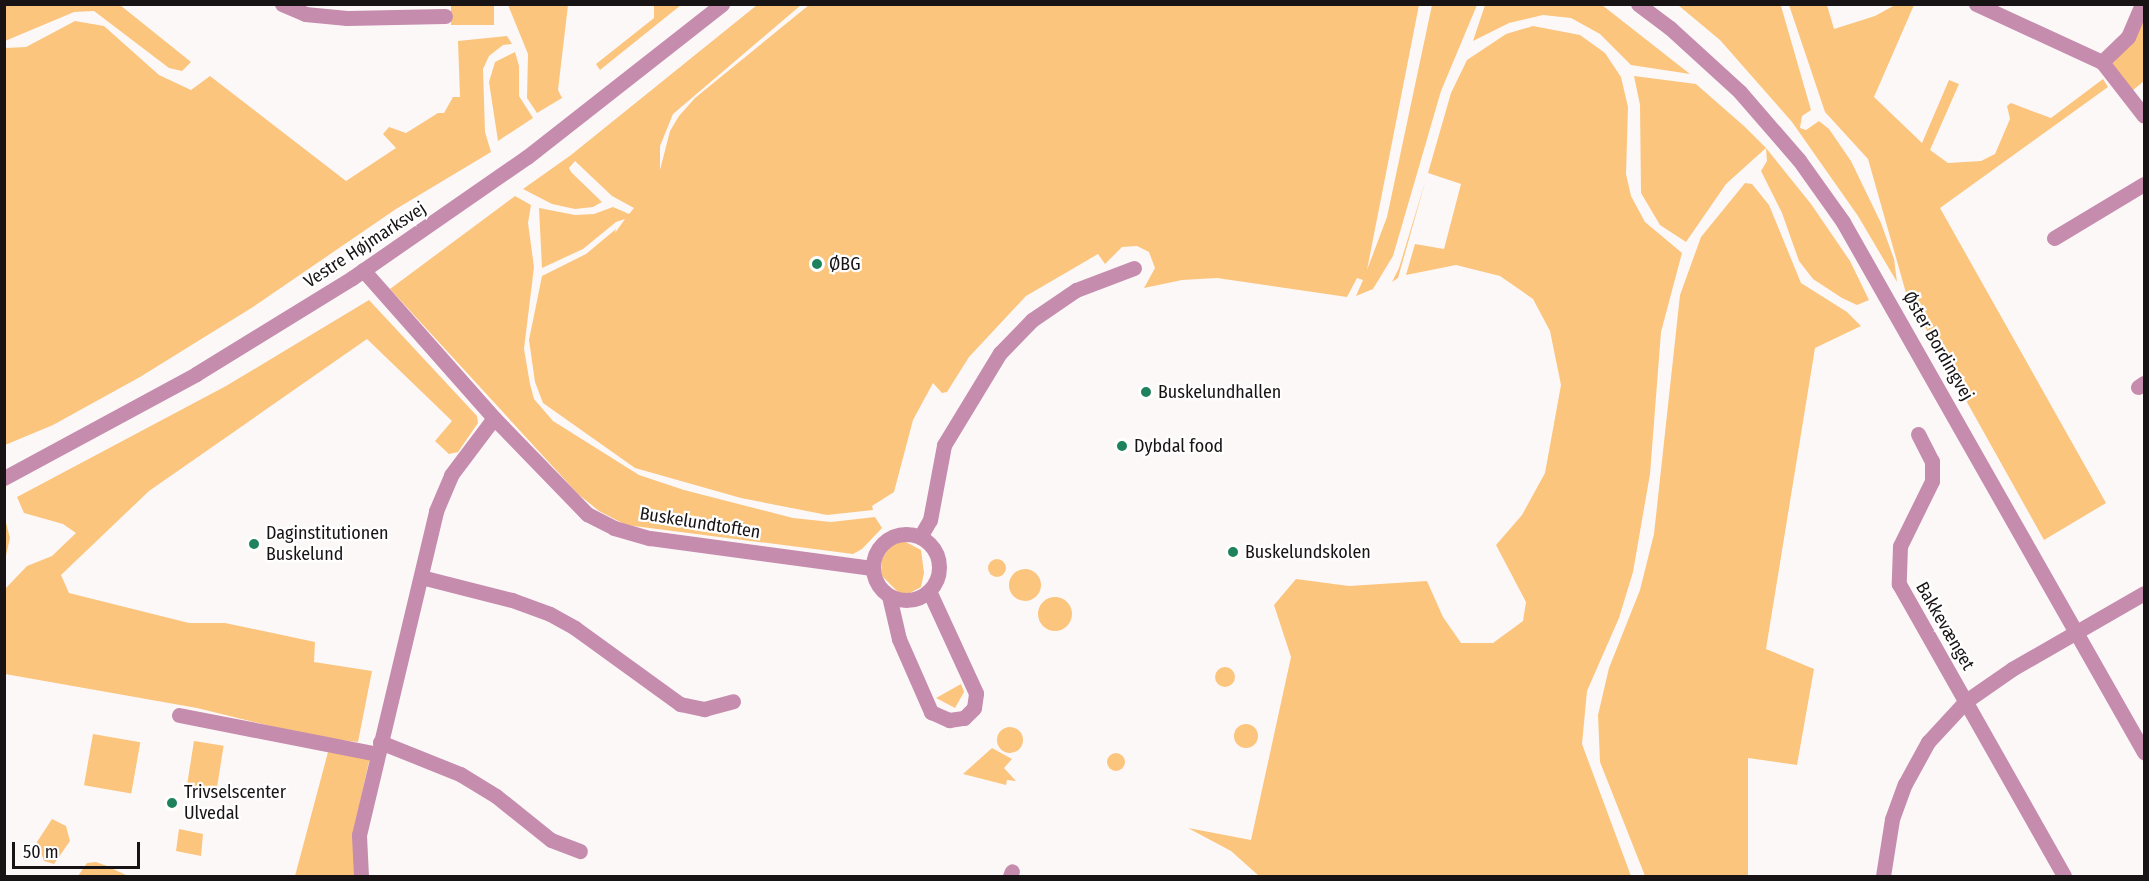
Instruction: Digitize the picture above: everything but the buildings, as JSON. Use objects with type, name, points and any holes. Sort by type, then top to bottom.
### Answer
[{"type":"street","points":[[282,4],[305,14],[347,18],[445,16]]},
{"type":"street","name":"Vestre Højmarksvej","points":[[4,478],[196,374],[363,270],[527,157],[722,4]]},
{"type":"street","name":"Øster Bordingvej","points":[[1638,4],[1670,28],[1740,92],[1799,160],[1843,222],[2145,752]]},
{"type":"street","points":[[1976,4],[2102,62],[2145,116]]},
{"type":"street","points":[[2102,62],[2128,37],[2142,4]]},
{"type":"street","points":[[2054,238],[2145,184]]},
{"type":"street","points":[[920,537],[930,519],[944,445],[1000,353],[1032,320],[1077,290],[1134,268]]},
{"type":"street","name":"Buskelundtoften","points":[[363,270],[494,418],[568,497],[587,514],[614,528],[650,538],[872,568]]},
{"type":"street","points":[[361,876],[359,835],[436,511],[451,475],[494,418]]},
{"type":"street","name":"Bakkevænget","points":[[1918,434],[1932,461],[1932,481],[1900,546],[1899,584],[2064,876]]},
{"type":"street","points":[[909,534],[920,537],[930,545],[938,562],[936,580],[929,591],[909,600],[889,596],[880,589],[872,568],[874,556],[887,539],[909,534]]},
{"type":"street","points":[[421,578],[512,600],[550,615],[575,628],[680,704],[704,709],[733,701]]},
{"type":"street","points":[[889,596],[899,639],[931,712],[948,720],[964,718],[974,708],[976,693],[929,591]]},
{"type":"street","name":"Bakkevænget","points":[[1883,876],[1892,819],[1905,784],[1928,742],[1966,701],[2078,631],[2145,593]]},
{"type":"street","points":[[179,715],[379,748],[460,774],[496,796],[551,840],[580,851]]},
{"type":"shaded area","points":[[4,5],[120,5],[191,62],[182,71],[169,68],[94,11],[74,12],[5,41]]},
{"type":"shaded area","points":[[451,5],[494,5],[494,25],[451,25]]},
{"type":"shaded area","points":[[508,5],[568,5],[558,90],[562,98],[537,113],[527,98],[528,54]]},
{"type":"shaded area","points":[[654,5],[681,5],[600,70],[596,64],[654,18]]},
{"type":"shaded area","name":"ØBG","points":[[757,5],[801,5],[673,114],[660,146],[660,170],[670,131],[679,116],[695,98],[809,5],[1419,5],[1367,270],[1387,217],[1432,5],[1477,5],[1441,91],[1393,256],[1373,289],[1356,296],[1363,280],[1357,278],[1347,297],[1217,278],[1182,280],[1144,288],[1155,268],[1149,252],[1137,246],[1122,247],[1105,264],[1098,254],[1026,296],[969,357],[947,392],[942,393],[933,383],[913,420],[894,492],[872,506],[873,510],[827,515],[741,498],[635,468],[543,403],[535,382],[529,340],[542,276],[586,254],[616,229],[615,233],[625,219],[616,222],[583,249],[542,268],[539,208],[575,215],[594,214],[613,207],[629,214],[634,208],[612,196],[575,161],[569,168],[571,172],[602,202],[593,207],[575,209],[552,204],[523,189],[571,155]]},
{"type":"shaded area","points":[[1485,5],[1602,5],[1690,74],[1631,65],[1600,34],[1571,18],[1543,15],[1509,23],[1473,41]]},
{"type":"shaded area","points":[[1678,5],[1781,6],[1811,110],[1802,116],[1800,128],[1806,130],[1819,121],[1829,129],[1851,161],[1881,223],[1894,259],[1897,282],[1858,216],[1792,122],[1720,40]]},
{"type":"shaded area","points":[[1789,5],[1827,5],[1834,29],[1875,16],[1895,5],[1914,5],[1874,97],[1922,143],[1949,80],[1959,84],[1930,150],[1948,163],[1981,161],[1995,154],[2010,119],[2007,106],[2011,103],[2051,118],[2103,79],[2108,87],[1940,208],[2106,503],[2044,540],[1906,293],[1868,159],[1825,112]]},
{"type":"shaded area","points":[[2144,18],[2144,81],[2132,91],[2111,65],[2129,46]]},
{"type":"shaded area","points":[[75,21],[104,26],[159,75],[191,90],[210,76],[346,181],[396,148],[383,134],[389,127],[406,133],[438,113],[444,113],[453,97],[460,97],[458,41],[507,36],[512,44],[503,45],[489,56],[483,69],[485,132],[491,152],[396,209],[253,307],[140,377],[53,425],[5,445],[5,48],[26,47]]},
{"type":"shaded area","points":[[1533,26],[1580,35],[1605,53],[1621,77],[1628,107],[1626,174],[1631,196],[1645,222],[1682,253],[1661,332],[1650,474],[1633,572],[1619,618],[1587,691],[1582,744],[1631,876],[1259,876],[1231,851],[1188,828],[1251,840],[1291,657],[1274,605],[1296,579],[1349,586],[1427,581],[1443,617],[1461,643],[1493,643],[1523,621],[1526,602],[1496,545],[1522,515],[1545,473],[1561,385],[1550,331],[1533,299],[1500,276],[1456,265],[1406,275],[1415,244],[1444,249],[1461,184],[1428,173],[1451,93],[1467,60],[1506,34]]},
{"type":"shaded area","points":[[515,52],[519,66],[519,96],[533,118],[498,141],[489,82],[495,62]]},
{"type":"shaded area","points":[[1634,76],[1696,84],[1766,148],[1726,184],[1686,242],[1660,225],[1641,193],[1640,105]]},
{"type":"shaded area","points":[[1766,148],[1811,204],[1850,261],[1869,300],[1857,305],[1842,298],[1813,279],[1799,261],[1782,213],[1761,171],[1767,161]]},
{"type":"shaded area","points":[[1426,179],[1398,278],[1392,282],[1399,268]]},
{"type":"shaded area","points":[[1745,183],[1752,184],[1769,205],[1801,283],[1847,312],[1861,326],[1815,348],[1766,649],[1814,669],[1797,765],[1748,758],[1748,876],[1645,876],[1600,762],[1598,715],[1609,668],[1640,590],[1654,534],[1680,295],[1701,237]]},
{"type":"shaded area","points":[[515,196],[531,205],[528,223],[534,267],[524,349],[534,399],[553,421],[639,475],[684,490],[793,518],[831,522],[875,517],[882,528],[862,549],[853,554],[626,525],[599,511],[578,494],[390,289]]},
{"type":"shaded area","points":[[369,300],[477,416],[478,423],[458,452],[449,454],[435,441],[452,421],[367,339],[149,491],[61,575],[69,593],[189,623],[225,623],[315,642],[314,662],[372,671],[358,742],[315,737],[197,708],[5,674],[4,590],[27,566],[52,556],[76,533],[63,524],[24,513],[17,497],[226,386]]},
{"type":"shaded area","points":[[5,519],[10,538],[4,560]]},
{"type":"shaded area","points":[[902,540],[921,550],[924,573],[921,587],[908,594],[899,593],[881,575],[882,559],[890,546]]},
{"type":"shaded area","points":[[997,559],[1004,561],[1006,568],[1004,575],[997,577],[990,575],[988,568],[990,561]]},
{"type":"shaded area","points":[[1025,569],[1036,574],[1041,585],[1036,596],[1025,601],[1014,596],[1009,585],[1014,574]]},
{"type":"shaded area","points":[[1055,597],[1067,602],[1072,614],[1067,626],[1055,631],[1043,626],[1038,614],[1043,602]]},
{"type":"shaded area","points":[[1225,667],[1232,670],[1235,677],[1232,684],[1225,687],[1218,684],[1215,677],[1218,670]]},
{"type":"shaded area","points":[[961,684],[964,692],[955,708],[936,698]]},
{"type":"shaded area","points":[[1246,724],[1254,728],[1258,736],[1254,744],[1246,748],[1238,744],[1234,736],[1238,728]]},
{"type":"shaded area","points":[[1010,727],[1019,731],[1023,740],[1019,749],[1010,753],[1001,749],[997,740],[1001,731]]},
{"type":"shaded area","points":[[93,734],[140,742],[131,794],[84,785]]},
{"type":"shaded area","points":[[194,741],[224,746],[216,796],[186,791]]},
{"type":"shaded area","points":[[992,748],[1012,759],[1004,768],[1016,781],[1007,780],[1006,785],[963,774]]},
{"type":"shaded area","points":[[328,752],[370,757],[354,830],[355,876],[295,876]]},
{"type":"shaded area","points":[[1116,753],[1122,756],[1125,762],[1122,768],[1116,771],[1110,768],[1107,762],[1110,756]]},
{"type":"shaded area","points":[[52,819],[66,826],[70,841],[54,864],[44,861],[37,842]]},
{"type":"shaded area","points":[[179,829],[203,834],[201,856],[176,851]]},
{"type":"shaded area","points":[[96,862],[128,876],[78,876],[87,863]]},
{"type":"place","name":"ØBG","points":[[817,264]]},
{"type":"place","name":"Buskelundhallen","points":[[1146,392]]},
{"type":"place","name":"Dybdal food","points":[[1122,446]]},
{"type":"place","name":"Daginstitutionen Buskelund","points":[[254,544]]},
{"type":"place","name":"Buskelundskolen","points":[[1233,552]]},
{"type":"place","name":"Trivselscenter Ulvedal","points":[[172,803]]}]
